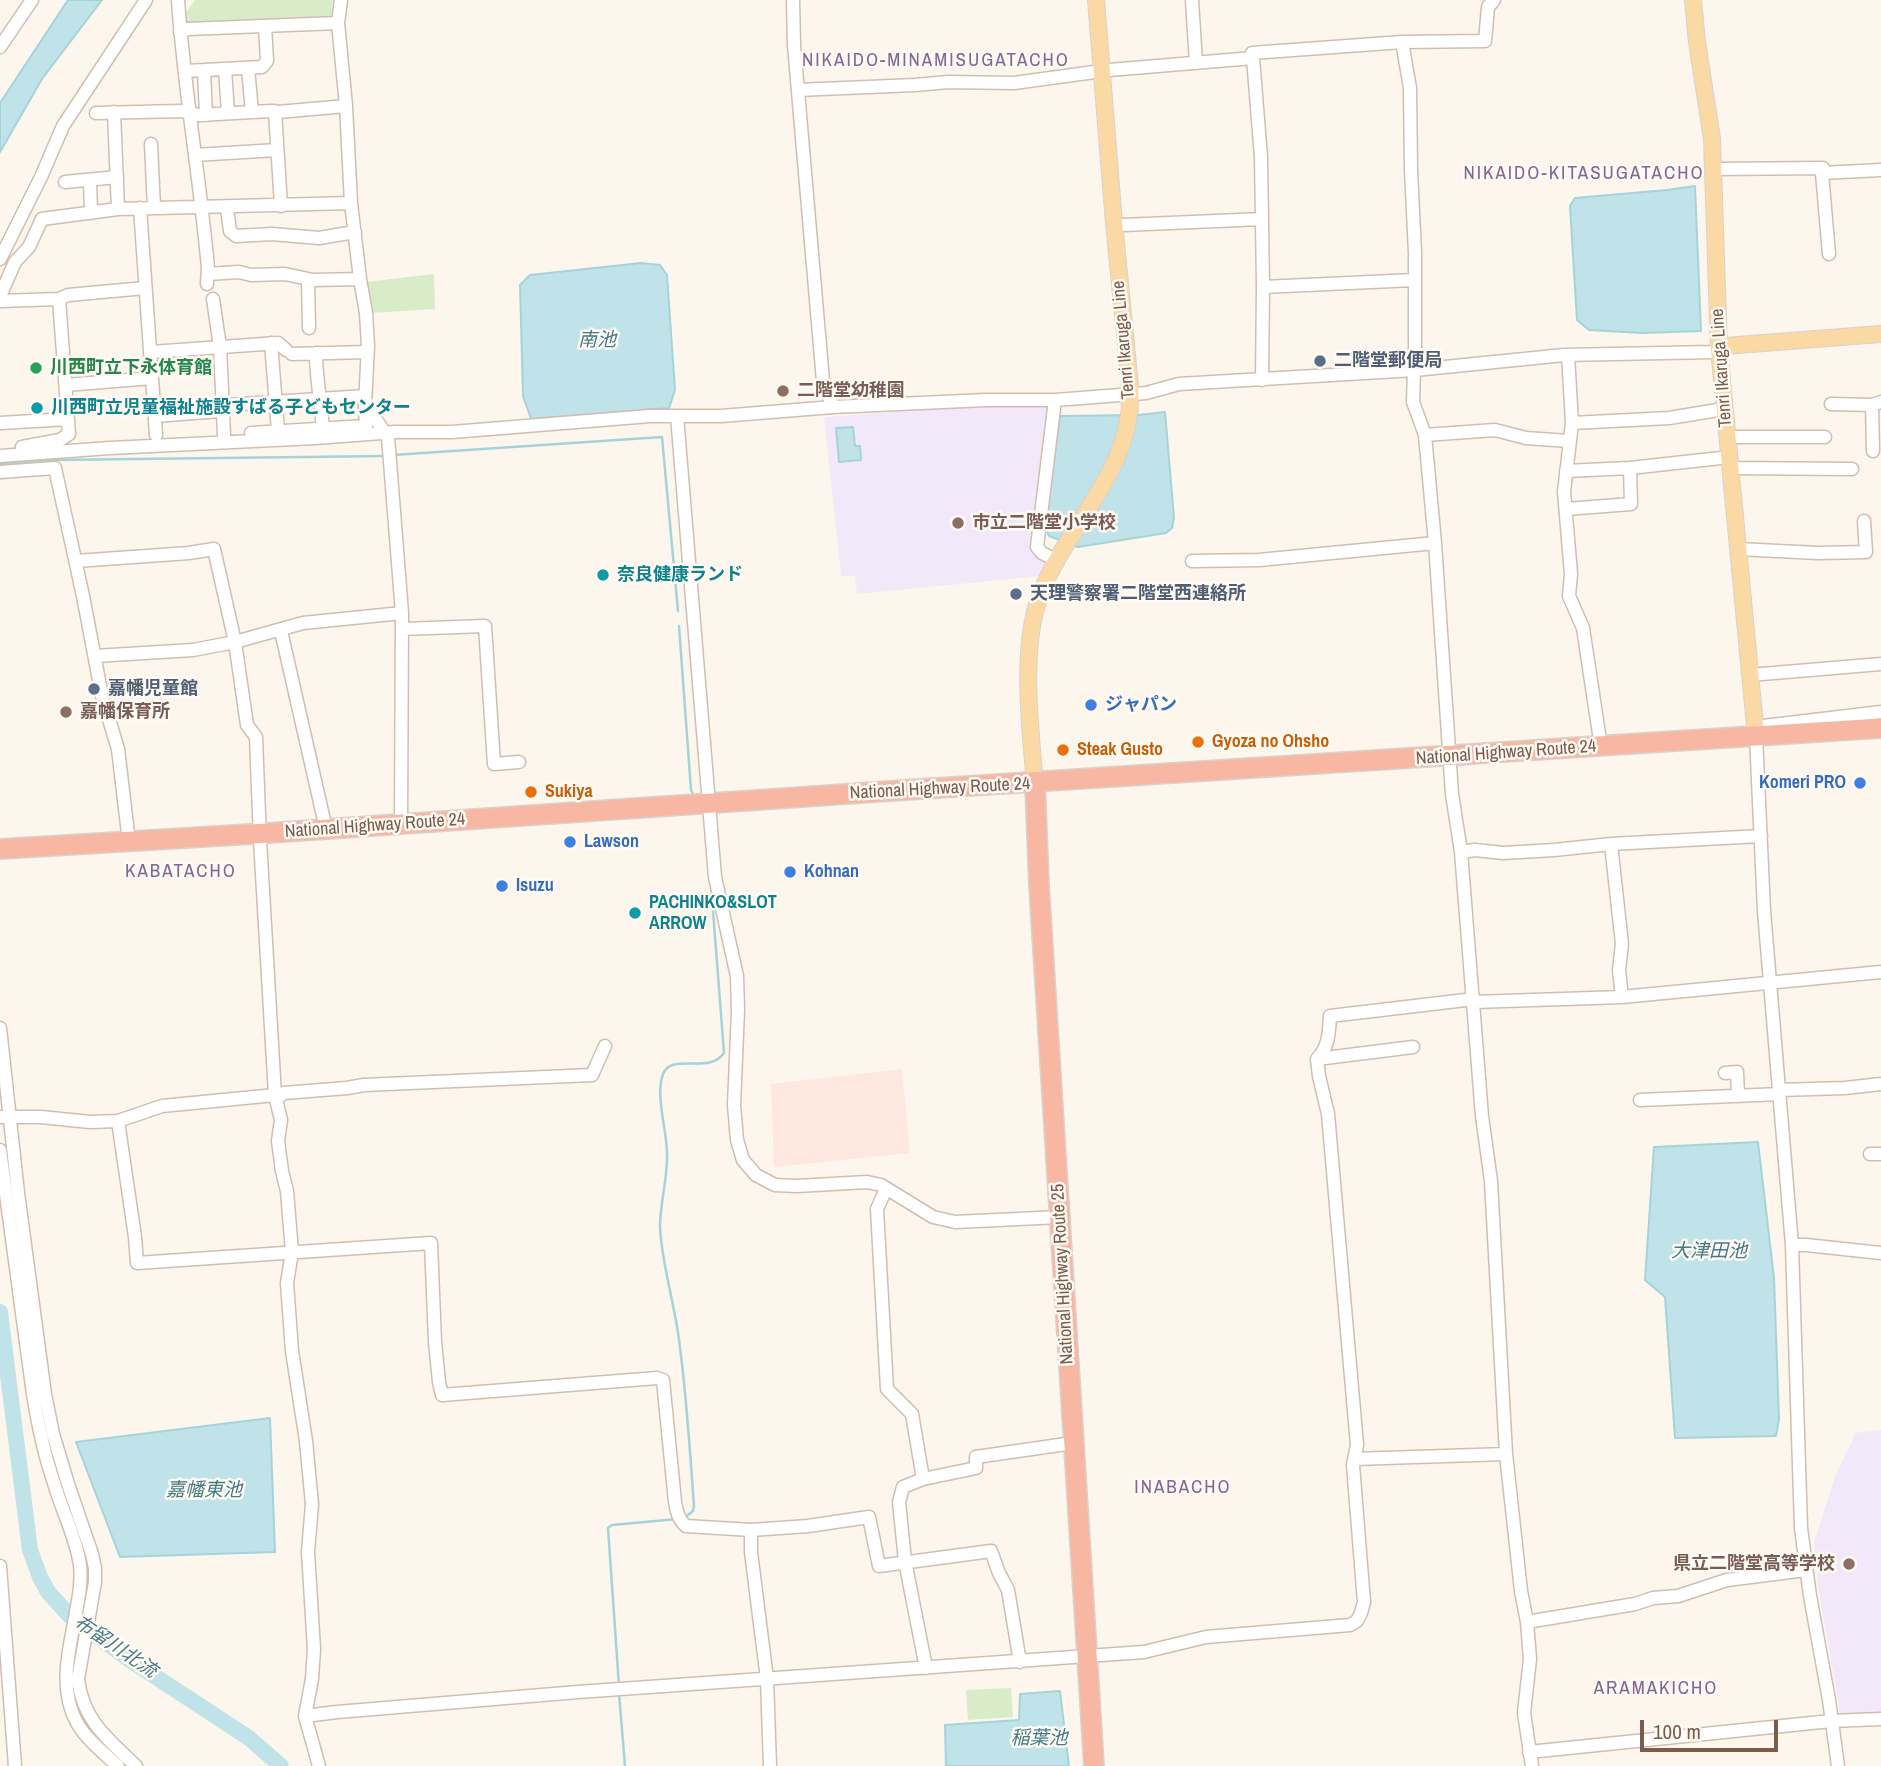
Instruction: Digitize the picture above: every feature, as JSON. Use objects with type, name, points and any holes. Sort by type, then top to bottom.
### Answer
[{"type":"highway","name":"National Highway Route 24","points":[[0,849],[1601,747],[1755,731],[1776,735],[1881,728]]},
{"type":"highway","name":"National Highway Route 25","points":[[1035,783],[1039,886],[1094,1766]]},
{"type":"main road","name":"Tenri Ikaruga Line","points":[[1035,783],[1029,677],[1030,631],[1040,594],[1059,555],[1113,469],[1122,447],[1130,402],[1096,0]]},
{"type":"main road","name":"Tenri Ikaruga Line","points":[[1693,0],[1712,139],[1718,349],[1755,731]]},
{"type":"main road","points":[[1718,349],[1725,346],[1881,334]]},
{"type":"street","points":[[0,47],[32,0]]},
{"type":"street","points":[[0,260],[63,126],[146,0]]},
{"type":"street","points":[[178,0],[208,279],[239,271],[251,275],[285,274],[308,279],[360,279]]},
{"type":"street","points":[[341,0],[338,23],[351,203],[366,313],[366,426]]},
{"type":"street","points":[[793,0],[794,45],[823,381],[833,407]]},
{"type":"street","points":[[1192,0],[1196,63]]},
{"type":"street","points":[[1262,380],[1261,157],[1252,53],[1402,42],[1485,41],[1488,7],[1494,0]]},
{"type":"street","points":[[180,32],[188,29],[338,23]]},
{"type":"street","points":[[185,71],[262,67],[267,61],[265,26]]},
{"type":"street","points":[[1402,42],[1410,88],[1415,253],[1413,402],[1425,435],[1436,542],[1452,794],[1461,852],[1482,1116],[1491,1181],[1506,1454],[1530,1659],[1524,1713],[1532,1766]]},
{"type":"street","points":[[798,90],[948,82],[1014,83],[1102,71],[1253,58]]},
{"type":"street","points":[[248,68],[252,112]]},
{"type":"street","points":[[225,69],[228,113]]},
{"type":"street","points":[[204,70],[206,115]]},
{"type":"street","points":[[96,113],[181,111],[206,115],[346,106]]},
{"type":"street","points":[[275,111],[281,206]]},
{"type":"street","points":[[114,113],[118,209]]},
{"type":"street","points":[[151,144],[154,208]]},
{"type":"street","points":[[195,155],[277,150]]},
{"type":"street","points":[[1713,169],[1823,168],[1829,254]]},
{"type":"street","points":[[1822,173],[1881,170]]},
{"type":"street","points":[[65,182],[117,177]]},
{"type":"street","points":[[90,180],[91,213]]},
{"type":"street","points":[[0,296],[15,262],[29,247],[42,219],[118,209],[351,203]]},
{"type":"street","points":[[140,208],[156,435]]},
{"type":"street","points":[[227,208],[230,231],[236,236],[272,234],[319,238],[355,232]]},
{"type":"street","points":[[1114,223],[1123,225],[1262,219]]},
{"type":"street","points":[[308,279],[309,328]]},
{"type":"street","points":[[1263,287],[1414,279]]},
{"type":"street","points":[[0,302],[60,299],[68,295],[145,288]]},
{"type":"street","points":[[19,454],[22,447],[60,440],[69,434],[60,299]]},
{"type":"street","points":[[213,299],[220,347],[224,435]]},
{"type":"street","points":[[150,352],[271,343],[278,343],[289,352],[367,352]]},
{"type":"street","points":[[271,343],[278,431]]},
{"type":"street","points":[[167,445],[170,439],[186,436],[366,426],[452,432],[650,415],[721,416],[833,407],[986,400],[1130,402],[1146,393],[1179,384],[1414,370],[1568,355],[1713,352],[1718,349]]},
{"type":"street","points":[[317,353],[323,429]]},
{"type":"street","points":[[1568,355],[1572,423],[1564,492],[1571,573],[1569,596],[1583,628],[1601,747]]},
{"type":"street","points":[[66,386],[152,378]]},
{"type":"street","points":[[155,416],[220,411],[226,405],[319,399],[365,400]]},
{"type":"street","points":[[365,400],[384,429],[389,455],[402,613],[401,824]]},
{"type":"street","points":[[1055,400],[1037,547],[1042,553],[1059,555]]},
{"type":"street","points":[[1831,404],[1877,403],[1873,451]]},
{"type":"street","points":[[1572,423],[1669,418],[1724,409]]},
{"type":"street","points":[[677,416],[715,877],[737,976],[734,1105],[737,1140],[743,1160],[756,1175],[775,1185],[867,1182],[886,1189],[933,1217],[955,1222],[1060,1217]]},
{"type":"street","points":[[0,423],[68,419]]},
{"type":"street","points":[[0,456],[314,439],[384,429]]},
{"type":"street","points":[[1425,435],[1495,430],[1526,439],[1569,441]]},
{"type":"street","points":[[1727,437],[1825,437]]},
{"type":"street","points":[[1566,471],[1730,463],[1852,469]]},
{"type":"street","points":[[0,472],[55,468],[102,696],[118,749],[129,842]]},
{"type":"street","points":[[1566,509],[1631,504],[1629,468]]},
{"type":"street","points":[[1738,549],[1818,553],[1866,552],[1864,521]]},
{"type":"street","points":[[1192,561],[1259,560],[1436,542]]},
{"type":"street","points":[[76,561],[214,549],[235,642],[247,726],[256,737],[276,1096],[281,1120],[278,1141],[287,1191],[292,1252],[287,1283],[292,1351],[306,1441],[312,1504],[308,1552],[314,1649],[305,1716],[319,1766]]},
{"type":"street","points":[[95,656],[193,650],[281,631],[303,623],[402,613]]},
{"type":"street","points":[[402,629],[485,626],[494,764],[519,762]]},
{"type":"street","points":[[281,631],[326,829]]},
{"type":"street","points":[[1750,675],[1881,664]]},
{"type":"street","points":[[1838,1766],[1806,1570],[1799,1487],[1792,1245],[1769,983],[1755,731],[1881,712]]},
{"type":"street","points":[[1461,852],[1541,851],[1611,844],[1761,836]]},
{"type":"street","points":[[1611,844],[1622,944],[1619,970],[1622,997]]},
{"type":"street","points":[[1317,1059],[1327,1045],[1330,1016],[1474,1001],[1622,997],[1881,972]]},
{"type":"street","points":[[0,1028],[9,1233],[53,1434],[95,1568],[95,1582],[78,1679],[80,1692],[84,1707],[94,1724],[136,1766]]},
{"type":"street","points":[[5,1116],[90,1122],[118,1121],[162,1106],[364,1085],[592,1075],[605,1046]]},
{"type":"street","points":[[1317,1059],[1413,1046]]},
{"type":"street","points":[[305,1716],[551,1694],[1144,1652],[1206,1637],[1327,1628],[1357,1621],[1364,1602],[1353,1465],[1357,1445],[1330,1127],[1317,1059]]},
{"type":"street","points":[[1725,1073],[1737,1072],[1738,1096]]},
{"type":"street","points":[[1640,1100],[1738,1096],[1881,1084]]},
{"type":"street","points":[[118,1121],[137,1264],[431,1243],[435,1342],[442,1395],[657,1378],[663,1380],[675,1502],[680,1521],[691,1527],[751,1530],[808,1526],[869,1517],[879,1566],[990,1551],[1008,1590],[1020,1662]]},
{"type":"street","points":[[0,1150],[9,1233],[40,1434],[80,1568],[78,1601],[65,1679],[67,1699],[78,1724],[90,1740],[118,1766]]},
{"type":"street","points":[[886,1189],[877,1209],[887,1389],[912,1414],[923,1479]]},
{"type":"street","points":[[1792,1245],[1881,1253]]},
{"type":"street","points":[[926,1668],[905,1561],[899,1502],[903,1487],[923,1479],[976,1468],[976,1457],[1073,1443]]},
{"type":"street","points":[[1354,1460],[1506,1454]]},
{"type":"street","points":[[751,1530],[751,1552],[767,1679],[770,1766]]},
{"type":"street","points":[[0,1566],[15,1766]]},
{"type":"street","points":[[1527,1622],[1635,1604],[1653,1598],[1678,1596],[1727,1580],[1806,1570]]},
{"type":"street","points":[[1529,1752],[1831,1721],[1881,1719]]},
{"type":"shaded area","points":[[981,406],[1049,407],[1033,555],[1047,563],[1041,576],[857,594],[855,576],[841,576],[824,417]]},
{"type":"shaded area","points":[[902,1069],[910,1153],[774,1167],[771,1084]]},
{"type":"shaded area","name":"県立二階堂高等学校","points":[[1881,1430],[1881,1716],[1841,1718],[1818,1586],[1814,1542],[1836,1474],[1854,1433]]},
{"type":"green space","points":[[195,0],[333,0],[331,16],[186,23],[185,14]]},
{"type":"green space","points":[[434,274],[435,309],[370,313],[366,282]]},
{"type":"green space","points":[[1011,1688],[1013,1717],[968,1720],[966,1690]]},
{"type":"water","points":[[68,0],[102,0],[42,79],[0,152],[0,103]]},
{"type":"water","points":[[1695,186],[1701,331],[1642,333],[1589,330],[1577,320],[1570,206],[1575,198]]},
{"type":"water","name":"南池","points":[[641,263],[660,265],[667,275],[675,390],[669,408],[531,419],[523,396],[520,285],[530,275]]},
{"type":"water","points":[[1165,412],[1174,518],[1172,528],[1166,533],[1078,547],[1049,536],[1045,528],[1060,416]]},
{"type":"water","points":[[853,427],[855,446],[860,446],[861,460],[839,462],[836,428]]},
{"type":"water","name":"大津田池","points":[[1758,1142],[1774,1278],[1779,1419],[1776,1436],[1675,1438],[1665,1297],[1645,1280],[1654,1147]]},
{"type":"water","name":"嘉幡東池","points":[[270,1418],[275,1552],[120,1557],[76,1442]]},
{"type":"water","name":"稲葉池","points":[[1060,1691],[1069,1766],[946,1766],[945,1725],[1019,1720],[1020,1694]]},
{"type":"waterway","points":[[393,455],[662,437],[678,611]]},
{"type":"waterway","points":[[0,464],[53,460],[386,456]]},
{"type":"waterway","points":[[679,626],[691,790],[694,796]]},
{"type":"waterway","points":[[683,1519],[693,1511],[694,1506],[682,1368],[660,1227],[667,1162],[660,1092],[663,1074],[668,1068],[682,1063],[709,1062],[724,1053],[711,885]]},
{"type":"waterway","name":"布留川北流","points":[[0,1312],[30,1550],[48,1592],[70,1616],[130,1660],[249,1738],[281,1766]]},
{"type":"waterway","points":[[619,1686],[608,1528],[612,1525],[677,1519]]},
{"type":"waterway","points":[[619,1693],[625,1766]]},
{"type":"place","name":"二階堂郵便局","points":[[1320,361]]},
{"type":"place","name":"川西町立下永体育館","points":[[36,368]]},
{"type":"place","name":"二階堂幼稚園","points":[[783,391]]},
{"type":"place","name":"川西町立児童福祉施設すばる子どもセンター","points":[[37,408]]},
{"type":"place","name":"市立二階堂小学校","points":[[958,523]]},
{"type":"place","name":"奈良健康ランド","points":[[603,575]]},
{"type":"place","name":"天理警察署二階堂西連絡所","points":[[1016,594]]},
{"type":"place","name":"嘉幡児童館","points":[[94,689]]},
{"type":"place","name":"ジャパン","points":[[1091,705]]},
{"type":"place","name":"嘉幡保育所","points":[[66,712]]},
{"type":"place","name":"Gyoza no Ohsho","points":[[1198,742]]},
{"type":"place","name":"Steak Gusto","points":[[1063,750]]},
{"type":"place","name":"Komeri PRO","points":[[1860,783]]},
{"type":"place","name":"Sukiya","points":[[531,792]]},
{"type":"place","name":"Lawson","points":[[570,842]]},
{"type":"place","name":"Kohnan","points":[[790,872]]},
{"type":"place","name":"Isuzu","points":[[502,886]]},
{"type":"place","name":"PACHINKO&SLOT ARROW","points":[[635,913]]},
{"type":"place","name":"県立二階堂高等学校","points":[[1849,1564]]},
{"type":"district","name":"NIKAIDO-MINAMISUGATACHO","points":[[936,61]]},
{"type":"district","name":"NIKAIDO-KITASUGATACHO","points":[[1584,174]]},
{"type":"district","name":"KABATACHO","points":[[181,872]]},
{"type":"district","name":"INABACHO","points":[[1183,1488]]},
{"type":"district","name":"ARAMAKICHO","points":[[1656,1689]]}]
